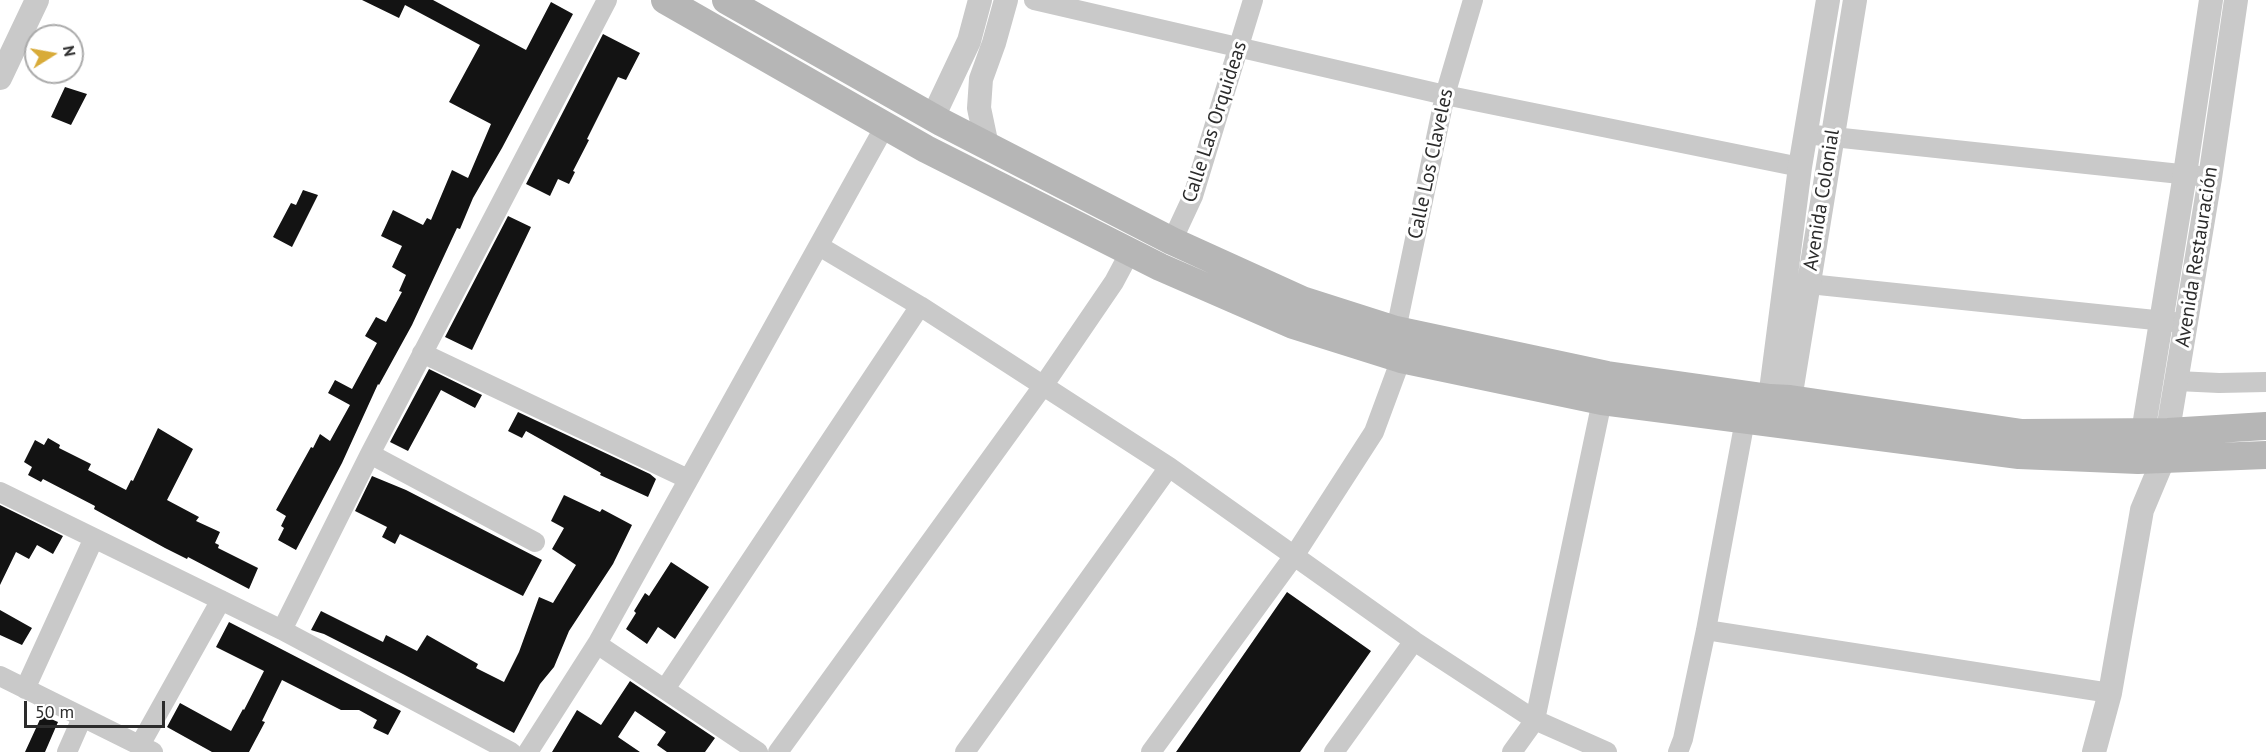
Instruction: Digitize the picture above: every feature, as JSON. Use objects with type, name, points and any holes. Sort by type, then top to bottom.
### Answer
[{"type":"main road","points":[[665,0],[926,149],[1130,252],[1293,325],[1401,359],[1602,401],[2019,455],[2151,460],[2266,455]]},
{"type":"main road","points":[[726,0],[937,120],[1172,242],[1302,300],[1396,330],[1607,375],[2022,433],[2155,432],[2266,426]]},
{"type":"main road","points":[[926,149],[937,120]]},
{"type":"street","points":[[1,74],[37,0]]},
{"type":"street","points":[[282,630],[422,353],[607,0]]},
{"type":"street","points":[[937,120],[969,41],[980,0]]},
{"type":"street","points":[[987,146],[980,108],[981,79],[1006,0]]},
{"type":"street","points":[[1034,0],[1445,95],[1800,167]]},
{"type":"street","name":"Calle Las Orquideas","points":[[1172,242],[1193,196],[1254,0]]},
{"type":"street","name":"Calle Los Claveles","points":[[1396,330],[1445,95],[1473,0]]},
{"type":"street","points":[[1780,399],[1800,167],[1828,0]]},
{"type":"street","name":"Avenida Colonial","points":[[1780,399],[1809,284],[1855,0]]},
{"type":"street","name":"Avenida Restauración","points":[[2094,752],[2110,693],[2151,460],[2155,432],[2161,321],[2211,0]]},
{"type":"street","name":"Avenida Restauración","points":[[2155,432],[2177,381],[2236,0]]},
{"type":"street","points":[[528,752],[597,644],[885,126]]},
{"type":"street","points":[[1805,134],[1832,139],[2210,178]]},
{"type":"street","points":[[819,246],[920,306],[1169,467],[1414,641],[1535,720],[1606,752]]},
{"type":"street","points":[[778,752],[1043,386],[1114,282],[1130,252]]},
{"type":"street","points":[[1809,284],[2186,323]]},
{"type":"street","points":[[664,689],[920,306]]},
{"type":"street","points":[[422,353],[688,479]]},
{"type":"street","points":[[1151,752],[1294,555],[1374,432],[1401,359]]},
{"type":"street","points":[[2177,381],[2266,382]]},
{"type":"street","points":[[1512,752],[1535,720],[1602,401]]},
{"type":"street","points":[[1678,752],[1683,739],[1706,630],[1745,420]]},
{"type":"street","points":[[370,454],[535,542]]},
{"type":"street","points":[[965,752],[1169,467]]},
{"type":"street","points":[[0,492],[282,630],[511,752]]},
{"type":"street","points":[[25,689],[94,538]]},
{"type":"street","points":[[0,676],[147,748],[221,600]]},
{"type":"street","points":[[1706,630],[2110,693]]},
{"type":"street","points":[[1334,752],[1414,641]]},
{"type":"street","points":[[597,644],[758,752]]},
{"type":"street","points":[[67,752],[82,718]]},
{"type":"building","points":[[362,0],[433,0],[526,50],[551,2],[573,14],[473,198],[460,229],[457,228],[412,325],[378,384],[342,463],[296,550],[278,540],[284,528],[281,526],[286,516],[276,510],[320,434],[330,441],[350,405],[328,393],[335,380],[352,389],[377,343],[365,336],[376,317],[386,322],[402,292],[399,291],[406,275],[392,267],[402,246],[381,236],[393,210],[423,225],[427,218],[431,220],[452,170],[468,178],[491,124],[449,102],[480,45],[405,5],[399,18]]},
{"type":"building","points":[[603,34],[640,53],[626,80],[618,77],[587,139],[589,140],[569,184],[558,179],[550,196],[526,184]]},
{"type":"building","points":[[65,87],[87,94],[71,125],[51,117]]},
{"type":"building","points":[[303,190],[318,195],[292,247],[273,237],[291,203],[296,205]]},
{"type":"building","points":[[508,216],[531,227],[472,350],[445,337]]},
{"type":"building","points":[[429,369],[482,395],[475,408],[441,390],[408,451],[390,442]]},
{"type":"building","points":[[518,412],[650,474],[656,479],[648,497],[600,475],[601,473],[526,431],[522,438],[508,431]]},
{"type":"building","points":[[158,428],[193,449],[167,500],[199,517],[196,521],[220,532],[215,543],[219,545],[218,548],[258,568],[249,589],[188,557],[187,559],[165,548],[94,509],[95,506],[43,479],[41,482],[28,475],[32,467],[24,462],[35,440],[44,445],[48,438],[60,445],[59,448],[91,464],[88,470],[126,490],[131,480],[133,481]]},
{"type":"building","points":[[372,476],[406,490],[542,560],[523,596],[400,534],[395,544],[382,537],[387,527],[355,511]]},
{"type":"building","points":[[564,495],[600,512],[602,509],[632,525],[613,564],[569,631],[554,667],[540,684],[514,733],[403,674],[324,634],[311,630],[321,611],[383,642],[386,635],[417,651],[427,635],[478,664],[476,668],[504,682],[519,652],[539,597],[553,603],[576,565],[552,549],[564,528],[551,521]]},
{"type":"building","points":[[0,505],[63,536],[53,554],[37,545],[29,559],[16,552],[0,585]]},
{"type":"building","points":[[671,562],[709,587],[675,639],[658,627],[647,644],[626,629],[645,593],[649,596]]},
{"type":"building","points":[[1287,592],[1371,651],[1300,752],[1176,752]]},
{"type":"building","points":[[0,610],[32,628],[22,645],[0,635]]},
{"type":"building","points":[[229,622],[401,711],[388,735],[373,728],[377,720],[359,710],[341,710],[282,680],[262,721],[265,722],[249,752],[212,752],[167,727],[180,703],[231,731],[244,710],[264,671],[216,647]]},
{"type":"building","points":[[630,681],[715,738],[705,752],[667,752],[657,745],[666,732],[635,711],[618,737],[640,752],[552,752],[577,710],[601,725]]},
{"type":"building","points":[[42,715],[58,722],[45,752],[25,752]]}]
